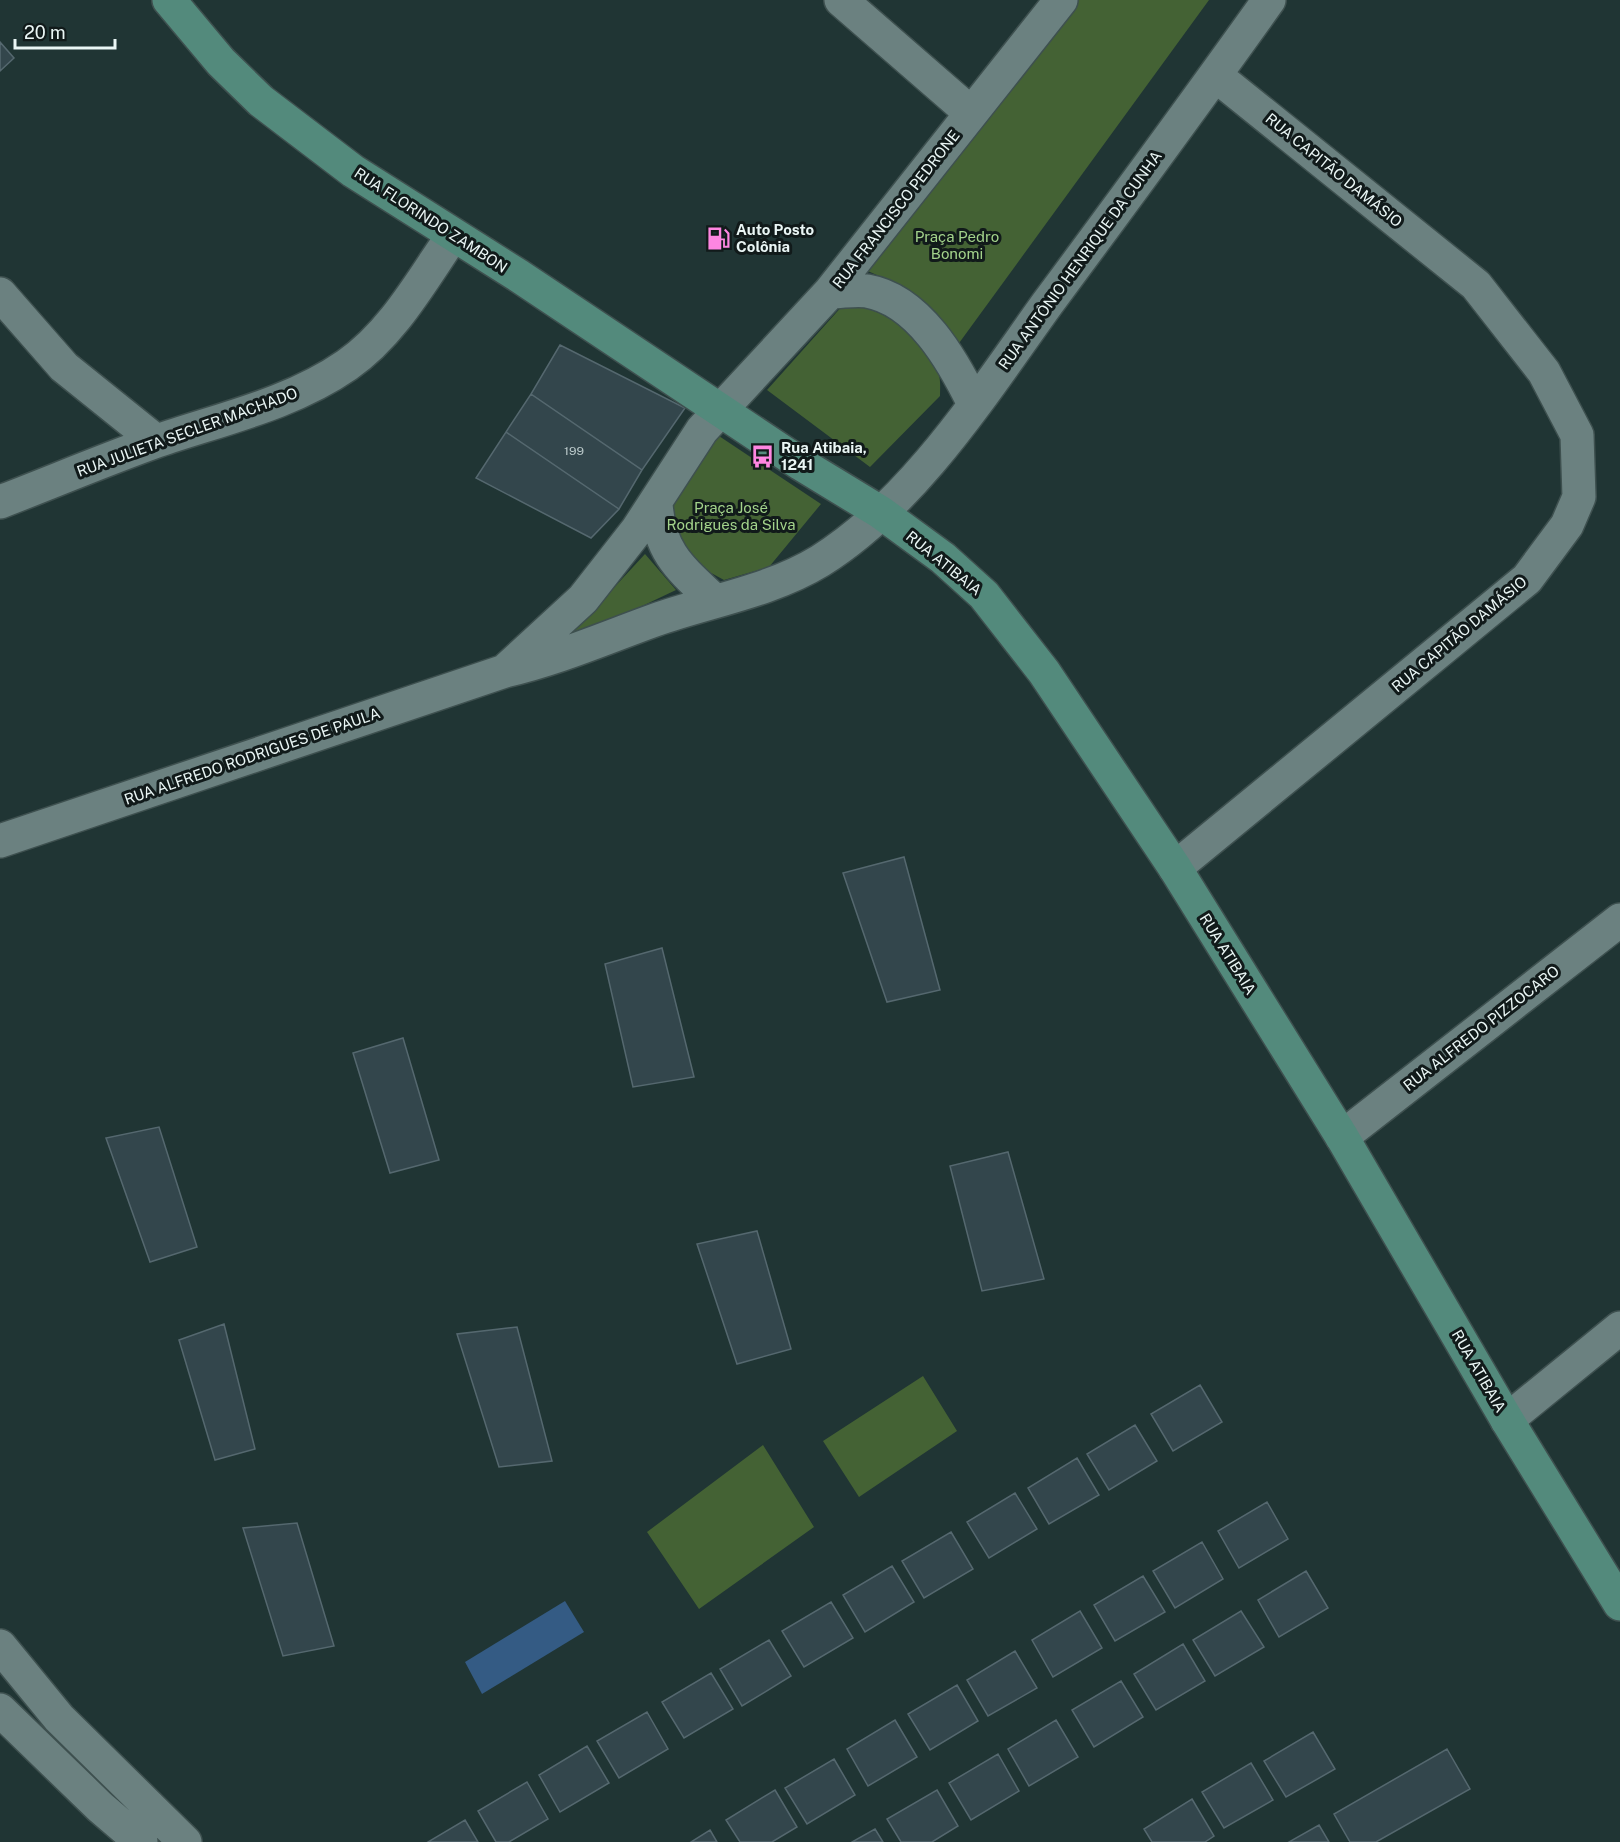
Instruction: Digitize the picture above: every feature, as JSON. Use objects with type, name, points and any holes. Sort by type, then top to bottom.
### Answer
[{"type":"main road","name":"RUA FLORINDO ZAMBON","points":[[169,0],[221,62],[261,101],[353,171],[720,408]]},
{"type":"main road","name":"RUA ATIBAIA","points":[[720,408],[801,464],[880,512],[943,558],[984,595],[1044,672],[1174,868],[1342,1137],[1508,1420],[1620,1604]]},
{"type":"street","points":[[841,0],[971,113]]},
{"type":"street","name":"RUA FRANCISCO PEDRONE","points":[[720,408],[830,292],[1061,0]]},
{"type":"street","name":"RUA ANTÔNIO HENRIQUE DA CUNHA","points":[[880,512],[915,478],[974,404],[1269,0]]},
{"type":"street","name":"RUA CAPITÃO DAMÁSIO","points":[[1174,868],[1527,579],[1567,525],[1579,497],[1577,435],[1544,372],[1476,285],[1215,75]]},
{"type":"street","name":"RUA JULIETA SECLER MACHADO","points":[[0,502],[156,441],[256,409],[308,388],[348,364],[388,329],[453,235]]},
{"type":"street","points":[[830,292],[866,291],[891,300],[914,316],[958,372],[974,404]]},
{"type":"street","points":[[0,294],[64,367],[156,441]]},
{"type":"street","name":"RUA ALFREDO RODRIGUES DE PAULA","points":[[505,671],[583,599],[656,503],[687,451],[720,408]]},
{"type":"street","points":[[656,503],[657,527],[667,550],[681,568],[715,601]]},
{"type":"street","name":"RUA ALFREDO RODRIGUES DE PAULA","points":[[0,841],[505,671],[542,662],[770,583],[818,562],[853,537],[880,512]]},
{"type":"street","name":"RUA ALFREDO PIZZOCARO","points":[[1342,1137],[1620,920]]},
{"type":"street","points":[[1508,1420],[1620,1328]]},
{"type":"street","points":[[0,1646],[59,1718],[185,1842]]},
{"type":"street","points":[[0,1710],[100,1807],[141,1842]]},
{"type":"green space","name":"Praça Pedro Bonomi","points":[[1077,0],[1209,0],[954,350],[888,280],[861,268]]},
{"type":"green space","points":[[844,304],[874,311],[900,325],[922,346],[940,378],[940,396],[870,467],[767,390]]},
{"type":"green space","name":"Praça José Rodrigues da Silva","points":[[719,436],[821,504],[769,567],[724,580],[689,561],[666,505]]},
{"type":"green space","points":[[645,554],[676,590],[562,644]]},
{"type":"green space","points":[[923,1376],[957,1431],[859,1497],[823,1441]]},
{"type":"green space","points":[[763,1445],[814,1527],[699,1609],[647,1532]]},
{"type":"water","points":[[565,1601],[584,1632],[482,1694],[465,1662]]},
{"type":"building","points":[[0,42],[14,58],[0,71]]},
{"type":"building","points":[[560,345],[685,408],[642,470],[531,394]]},
{"type":"building","points":[[531,394],[642,470],[619,509],[506,432]]},
{"type":"building","points":[[506,432],[619,509],[591,538],[476,478]]},
{"type":"building","points":[[904,857],[940,990],[887,1002],[843,873]]},
{"type":"building","points":[[662,948],[694,1077],[633,1087],[605,964]]},
{"type":"building","points":[[403,1038],[439,1160],[390,1173],[353,1053]]},
{"type":"building","points":[[159,1127],[197,1247],[150,1262],[106,1138]]},
{"type":"building","points":[[1008,1152],[1044,1279],[982,1291],[950,1166]]},
{"type":"building","points":[[757,1231],[791,1349],[737,1364],[697,1244]]},
{"type":"building","points":[[224,1324],[255,1449],[215,1460],[179,1340]]},
{"type":"building","points":[[517,1327],[552,1461],[499,1467],[457,1334]]},
{"type":"building","points":[[1200,1385],[1222,1422],[1173,1451],[1151,1414]]},
{"type":"building","points":[[1135,1425],[1157,1461],[1109,1490],[1087,1454]]},
{"type":"building","points":[[1077,1458],[1099,1495],[1049,1524],[1028,1488]]},
{"type":"building","points":[[1015,1493],[1037,1529],[989,1558],[967,1522]]},
{"type":"building","points":[[1267,1502],[1288,1539],[1239,1568],[1218,1531]]},
{"type":"building","points":[[297,1523],[334,1646],[283,1656],[243,1528]]},
{"type":"building","points":[[951,1532],[973,1569],[924,1598],[902,1561]]},
{"type":"building","points":[[1202,1542],[1223,1579],[1175,1608],[1153,1571]]},
{"type":"building","points":[[892,1566],[914,1602],[865,1632],[843,1595]]},
{"type":"building","points":[[1306,1571],[1328,1608],[1279,1637],[1258,1600]]},
{"type":"building","points":[[1143,1576],[1165,1612],[1115,1641],[1094,1605]]},
{"type":"building","points":[[831,1602],[853,1638],[804,1667],[782,1631]]},
{"type":"building","points":[[1080,1611],[1102,1648],[1053,1677],[1032,1640]]},
{"type":"building","points":[[1241,1611],[1264,1647],[1215,1676],[1193,1640]]},
{"type":"building","points":[[769,1640],[791,1676],[742,1706],[720,1669]]},
{"type":"building","points":[[1183,1644],[1205,1681],[1156,1710],[1134,1674]]},
{"type":"building","points":[[1015,1651],[1037,1688],[988,1716],[967,1680]]},
{"type":"building","points":[[711,1673],[733,1709],[684,1738],[662,1702]]},
{"type":"building","points":[[1121,1681],[1143,1717],[1094,1747],[1072,1710]]},
{"type":"building","points":[[957,1685],[978,1721],[930,1750],[908,1714]]},
{"type":"building","points":[[647,1712],[668,1749],[619,1778],[597,1741]]},
{"type":"building","points":[[895,1720],[917,1757],[868,1786],[847,1749]]},
{"type":"building","points":[[1056,1720],[1078,1757],[1029,1786],[1008,1749]]},
{"type":"building","points":[[1313,1732],[1335,1769],[1286,1797],[1264,1761]]},
{"type":"building","points":[[587,1746],[609,1783],[560,1812],[539,1775]]},
{"type":"building","points":[[1447,1749],[1470,1789],[1376,1842],[1350,1842],[1334,1814]]},
{"type":"building","points":[[998,1754],[1019,1791],[971,1820],[949,1783]]},
{"type":"building","points":[[834,1759],[855,1795],[807,1824],[785,1788]]},
{"type":"building","points":[[1251,1763],[1273,1800],[1224,1828],[1202,1792]]},
{"type":"building","points":[[527,1782],[548,1819],[509,1842],[496,1842],[478,1811]]},
{"type":"building","points":[[775,1790],[797,1827],[772,1842],[740,1842],[726,1820]]},
{"type":"building","points":[[937,1790],[958,1826],[932,1842],[901,1842],[887,1819]]},
{"type":"building","points":[[1192,1799],[1214,1836],[1205,1842],[1152,1842],[1144,1829]]},
{"type":"building","points":[[465,1820],[478,1842],[428,1842]]},
{"type":"building","points":[[1319,1825],[1329,1842],[1289,1842]]},
{"type":"building","points":[[875,1829],[883,1842],[852,1842]]},
{"type":"building","points":[[710,1830],[717,1842],[691,1842]]},
{"type":"place","name":"Auto Posto Colônia","points":[[718,238]]},
{"type":"place","name":"Rua Atibaia, 1241","points":[[763,456]]}]
